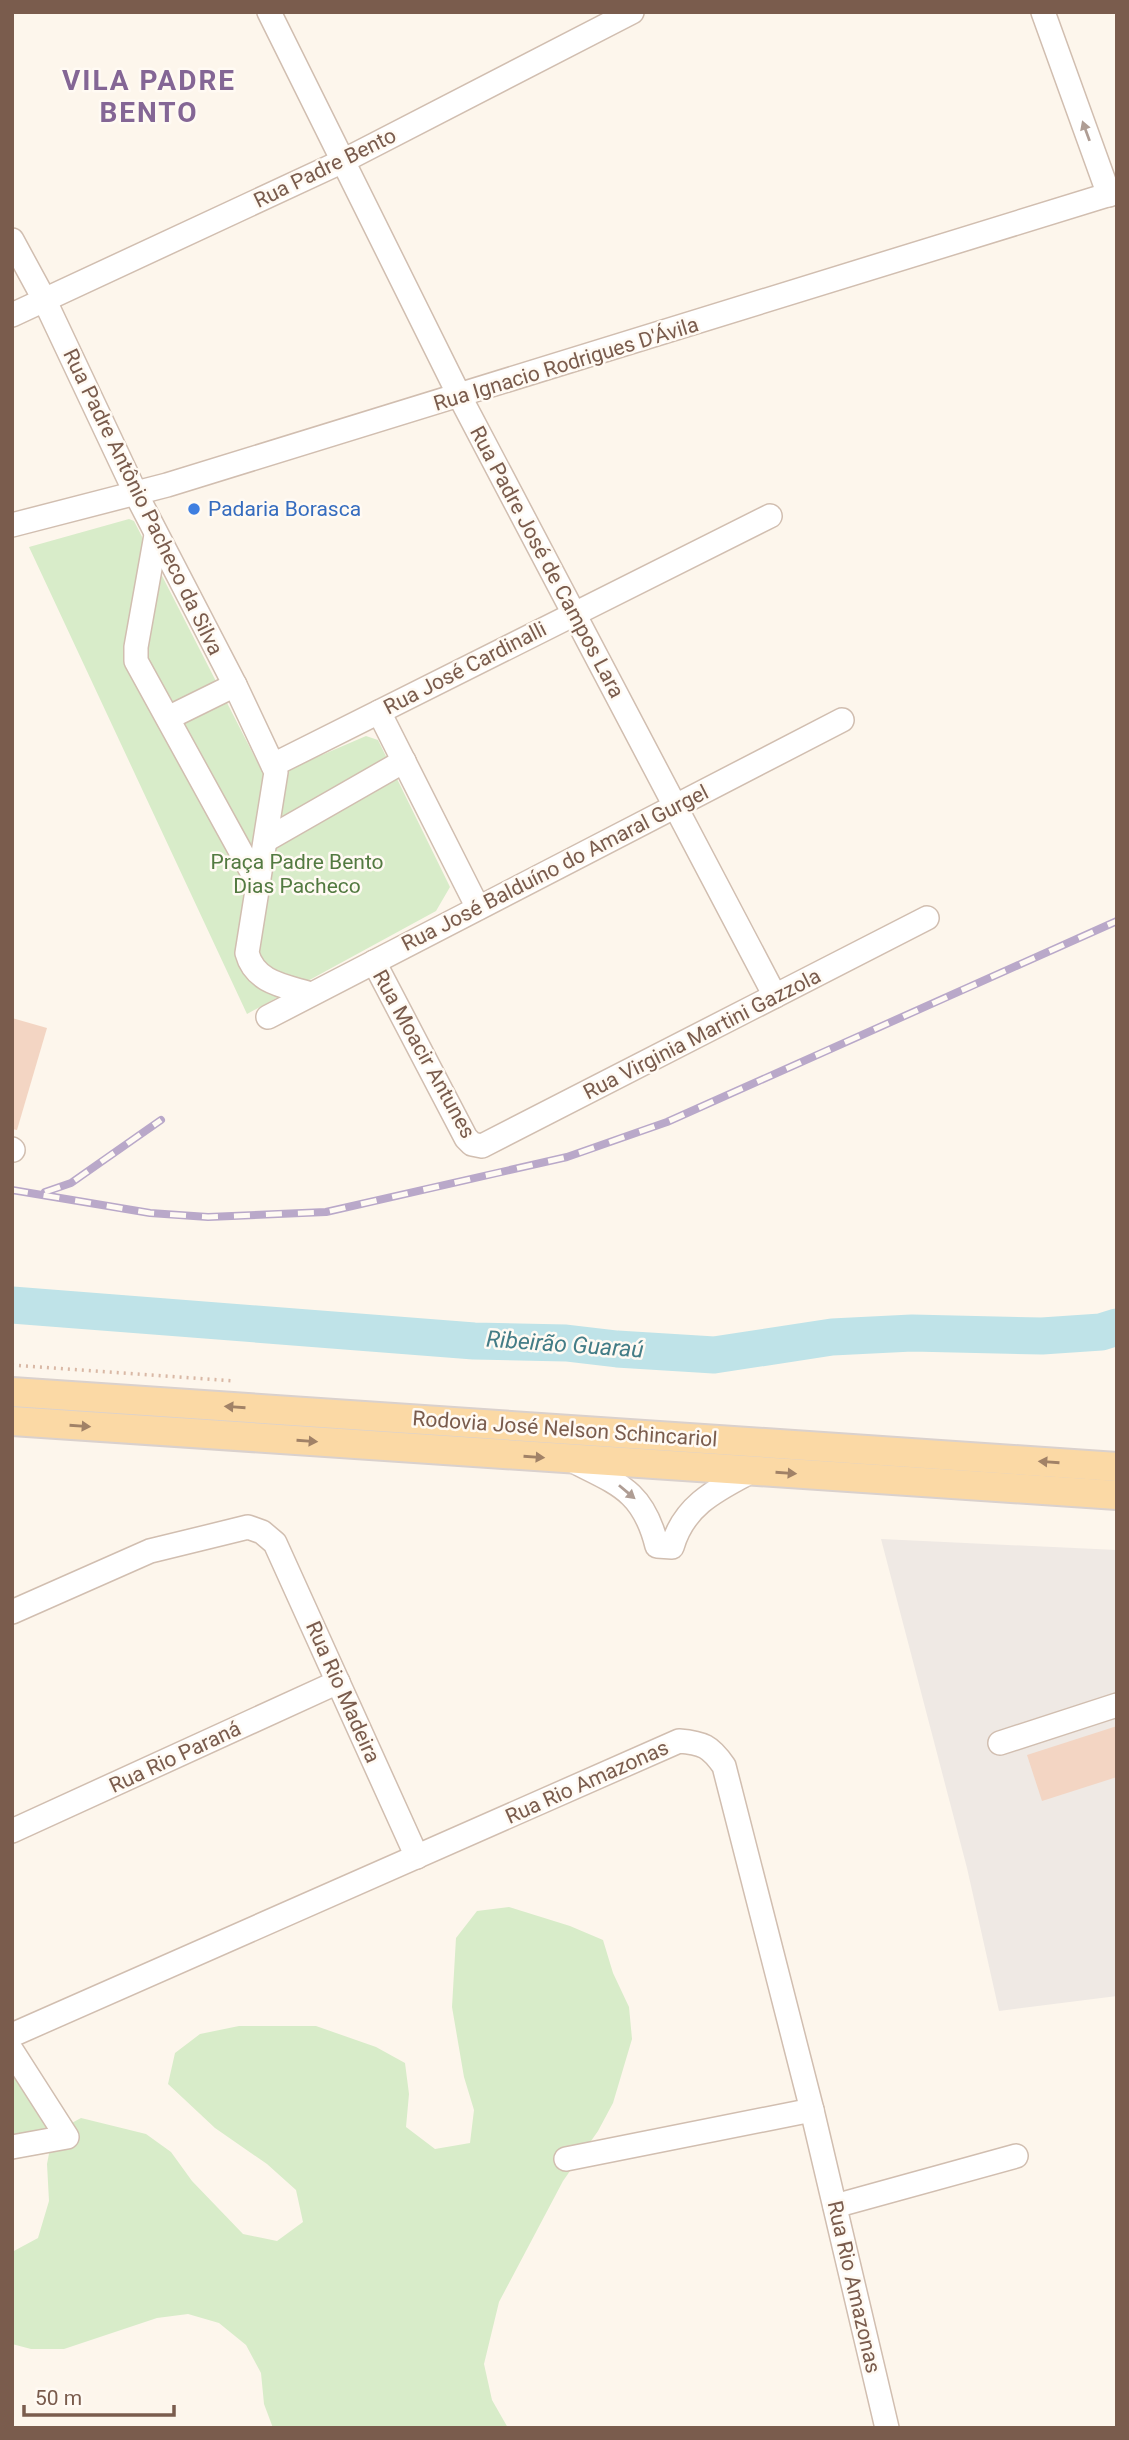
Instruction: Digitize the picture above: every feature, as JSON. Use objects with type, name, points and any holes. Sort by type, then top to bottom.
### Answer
[{"type":"main road","name":"Rodovia José Nelson Schincariol","points":[[12,1392],[1117,1467]]},
{"type":"main road","name":"Rodovia José Nelson Schincariol","points":[[12,1421],[1117,1495]]},
{"type":"street","name":"Rua Padre José de Campos Lara","points":[[269,12],[460,397],[775,996]]},
{"type":"street","name":"Rua Padre Bento","points":[[12,315],[343,161],[632,12]]},
{"type":"street","points":[[1050,14],[1113,194]]},
{"type":"street","name":"Rua Ignacio Rodrigues D'Ávila","points":[[12,525],[136,494],[460,397],[1113,194]]},
{"type":"street","name":"Rua Padre Antônio Pacheco da Silva","points":[[12,240],[44,299],[156,535],[274,765]]},
{"type":"street","name":"Rua José Cardinalli","points":[[274,765],[770,516]]},
{"type":"street","points":[[156,535],[136,647],[136,661],[258,883]]},
{"type":"street","points":[[168,718],[235,685]]},
{"type":"street","points":[[380,712],[478,908]]},
{"type":"street","name":"Rua José Balduíno do Amaral Gurgel","points":[[268,1017],[842,720]]},
{"type":"street","points":[[265,840],[404,761]]},
{"type":"street","points":[[274,765],[276,772],[247,953],[250,965],[260,977],[311,994]]},
{"type":"street","name":"Rua Virginia Martini Gazzola","points":[[475,1146],[487,1144],[927,918]]},
{"type":"street","name":"Rua Moacir Antunes","points":[[374,962],[466,1138],[475,1146]]},
{"type":"street","points":[[568,1459],[629,1492],[644,1510],[657,1546],[672,1546],[680,1525],[702,1499],[752,1471]]},
{"type":"street","name":"Rua Rio Madeira","points":[[12,1612],[150,1551],[248,1527],[262,1532],[275,1543],[417,1857]]},
{"type":"street","name":"Rua Rio Paraná","points":[[12,1831],[338,1682]]},
{"type":"street","points":[[1000,1743],[1117,1705]]},
{"type":"street","name":"Rua Rio Amazonas","points":[[12,2035],[679,1741],[695,1742],[712,1749],[724,1766],[812,2110],[887,2428]]},
{"type":"street","points":[[12,2051],[67,2137],[12,2147]]},
{"type":"street","points":[[566,2159],[812,2110]]},
{"type":"street","points":[[835,2206],[1016,2156]]},
{"type":"shaded area","points":[[881,1539],[1117,1550],[1117,1996],[999,2011],[967,1868]]},
{"type":"green space","name":"Praça Padre Bento Dias Pacheco","points":[[129,519],[134,521],[266,779],[366,736],[378,740],[450,887],[436,911],[247,1014],[29,547]]},
{"type":"green space","points":[[509,1907],[570,1926],[603,1940],[613,1973],[629,2007],[632,2039],[613,2103],[598,2131],[563,2181],[499,2302],[484,2364],[492,2400],[508,2428],[273,2428],[264,2404],[261,2373],[246,2345],[219,2323],[188,2314],[157,2318],[64,2349],[31,2349],[12,2344],[12,2252],[38,2238],[49,2201],[47,2164],[53,2133],[81,2118],[146,2134],[171,2152],[192,2181],[243,2234],[277,2241],[303,2222],[296,2190],[267,2164],[215,2128],[168,2084],[175,2053],[200,2034],[239,2026],[316,2026],[376,2047],[405,2063],[409,2094],[406,2127],[435,2149],[470,2143],[474,2110],[464,2077],[452,2007],[456,1938],[477,1911]]},
{"type":"green space","points":[[12,2061],[49,2128],[46,2131],[12,2136]]},
{"type":"building","points":[[12,1018],[47,1028],[17,1130],[12,1129]]},
{"type":"building","points":[[1117,1726],[1117,1777],[1042,1801],[1027,1755]]},
{"type":"waterway","name":"Ribeirão Guaraú","points":[[12,1305],[474,1341],[566,1343],[714,1355],[832,1337],[912,1333],[1042,1336],[1101,1332],[1117,1327]]},
{"type":"railway","points":[[12,1190],[150,1213],[208,1217],[326,1212],[567,1157],[667,1122],[1117,921]]},
{"type":"railway","points":[[45,1192],[71,1183],[161,1120]]},
{"type":"place","name":"Padaria Borasca","points":[[194,509]]},
{"type":"district","name":"VILA PADRE BENTO","points":[[149,96]]}]
